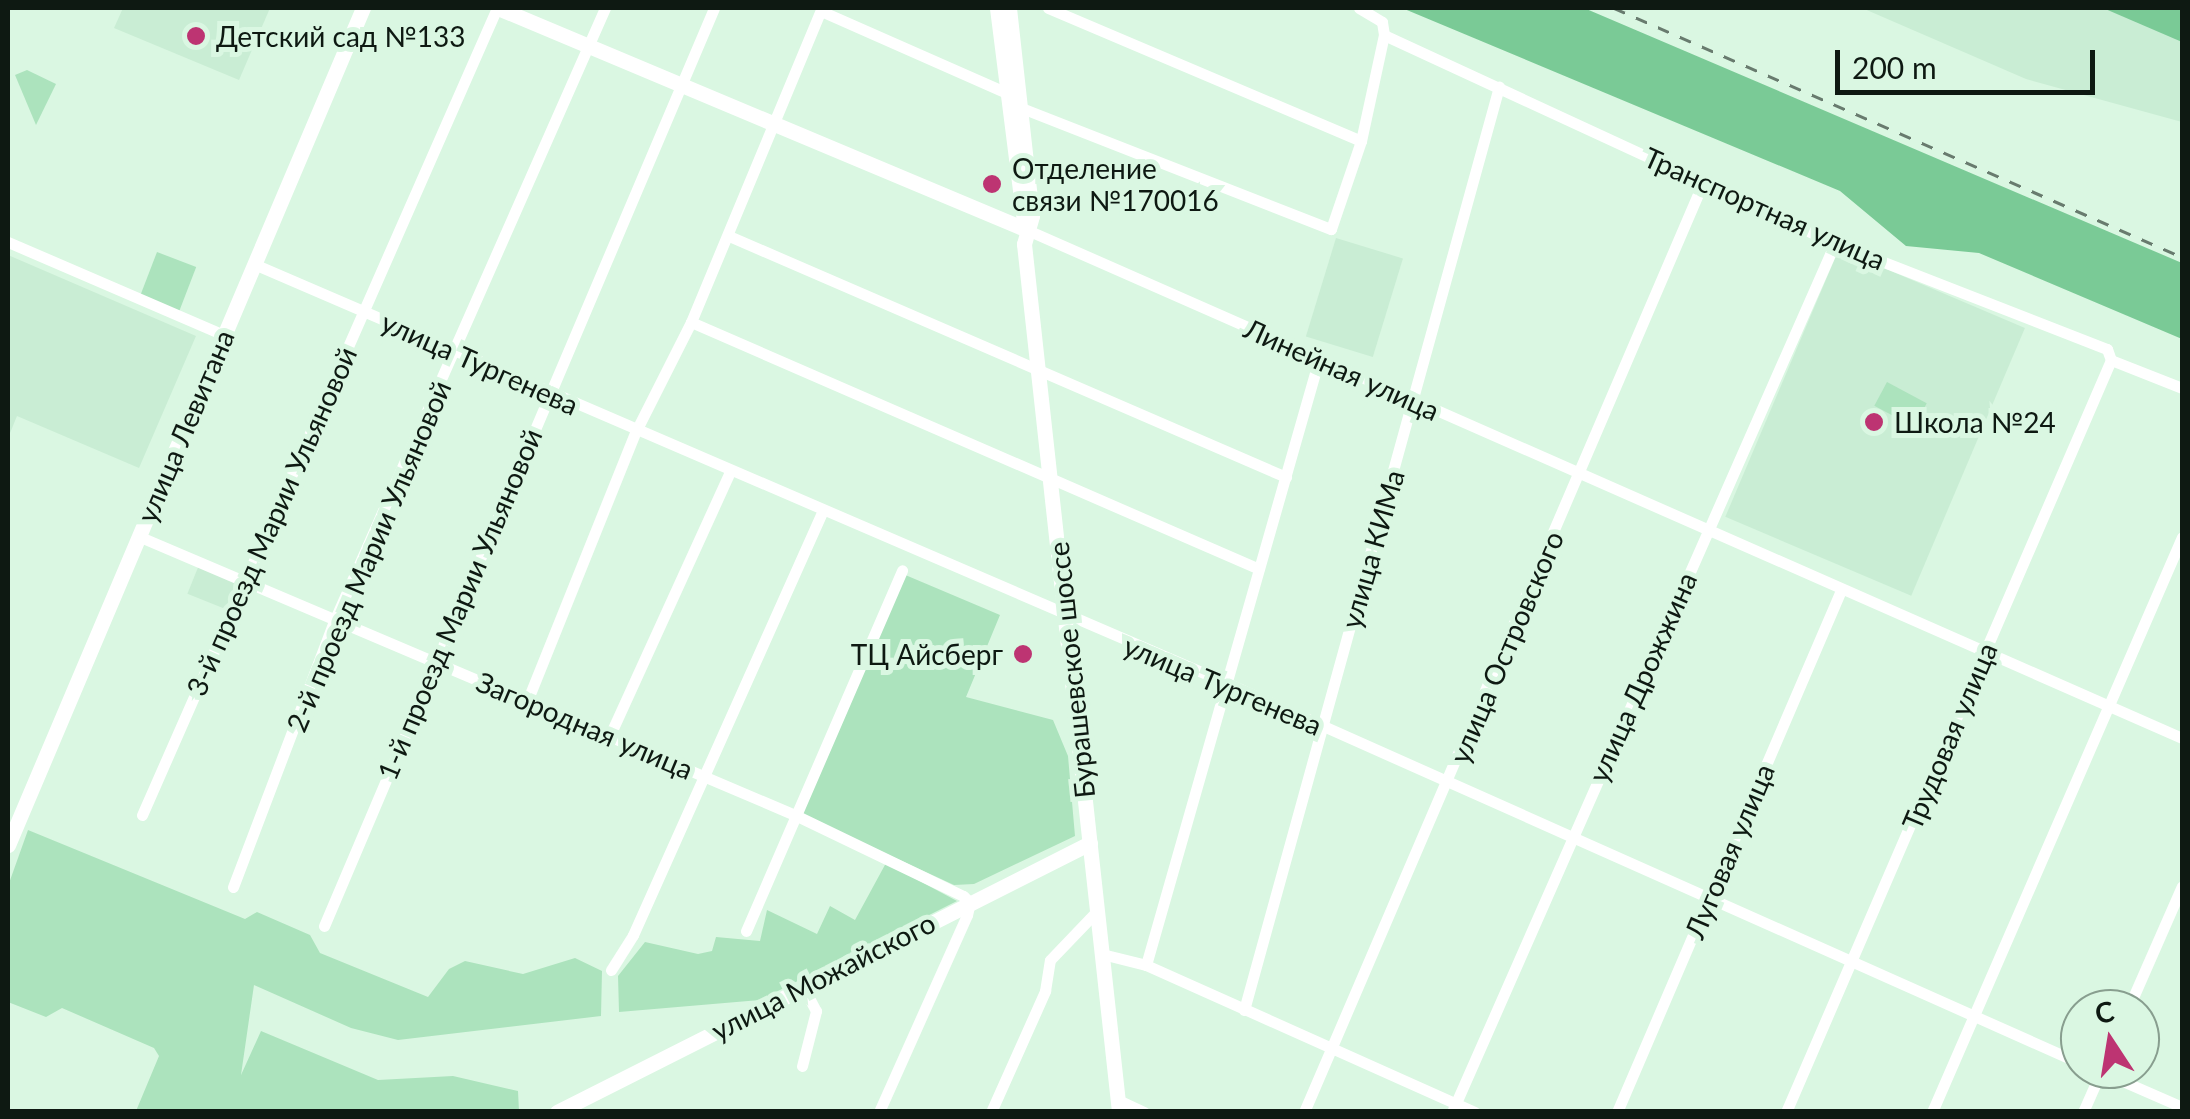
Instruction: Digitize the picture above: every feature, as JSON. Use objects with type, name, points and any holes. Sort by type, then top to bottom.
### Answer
[{"type":"main road","name":"улица Левитана","points":[[9,840],[363,8]]},
{"type":"main road","name":"Линейная улица","points":[[498,8],[1026,230]]},
{"type":"main road","name":"Бурашевское шоссе","points":[[997,8],[1026,230],[1118,1106]]},
{"type":"main road","name":"Бурашевское шоссе","points":[[1009,8],[1032,216],[1026,230]]},
{"type":"main road","name":"улица Можайского","points":[[557,1112],[809,991],[970,902],[1090,843]]},
{"type":"street","name":"3-й проезд Марии Ульяновой","points":[[142,815],[498,8]]},
{"type":"street","name":"2-й проезд Марии Ульяновой","points":[[233,887],[335,618],[605,8]]},
{"type":"street","name":"1-й проезд Марии Ульяновой","points":[[324,926],[714,8]]},
{"type":"street","points":[[1048,8],[1361,141]]},
{"type":"street","name":"Транспортная улица","points":[[1359,8],[1382,22],[1384,35],[1835,243],[2106,349],[2112,360],[2182,388]]},
{"type":"street","points":[[528,699],[636,431],[729,236],[821,9],[1005,92]]},
{"type":"street","points":[[1019,107],[1322,229],[1336,223],[1361,141],[1384,35]]},
{"type":"street","name":"улица КИМа","points":[[1244,1010],[1499,87]]},
{"type":"street","name":"улица Островского","points":[[1304,1112],[1704,180]]},
{"type":"street","name":"Линейная улица","points":[[1026,230],[2182,738]]},
{"type":"street","points":[[729,236],[1286,477]]},
{"type":"street","points":[[8,242],[224,335]]},
{"type":"street","name":"улица Дрожжина","points":[[1454,1107],[1835,243]]},
{"type":"street","name":"улица Тургенева","points":[[254,264],[1066,619],[1229,684],[1707,902],[2060,1054]]},
{"type":"street","points":[[691,322],[1259,570]]},
{"type":"street","points":[[1146,965],[1319,359]]},
{"type":"street","name":"Трудовая улица","points":[[1786,1112],[2112,360]]},
{"type":"street","points":[[610,735],[730,472]]},
{"type":"street","points":[[611,970],[704,776],[822,512]]},
{"type":"street","name":"Загородная улица","points":[[138,536],[796,815],[970,902]]},
{"type":"street","points":[[1932,1112],[2182,537]]},
{"type":"street","points":[[746,931],[902,570]]},
{"type":"street","name":"Луговая улица","points":[[1617,1112],[1841,590]]},
{"type":"street","points":[[2137,989],[2182,886]]},
{"type":"street","points":[[879,1112],[970,902]]},
{"type":"street","points":[[991,1112],[1045,991],[1050,960],[1097,910]]},
{"type":"street","points":[[1102,954],[1146,965],[1454,1107],[1475,1112]]},
{"type":"street","points":[[802,1066],[809,991]]},
{"type":"street","points":[[2142,1089],[2182,1107]]},
{"type":"street","points":[[1118,1106],[1144,1112]]},
{"type":"shaded area","name":"Детский сад №133","points":[[123,8],[270,8],[239,80],[114,28]]},
{"type":"shaded area","points":[[1862,8],[2127,8],[2182,31],[2182,122],[2026,79]]},
{"type":"shaded area","points":[[27,70],[56,84],[36,125],[15,75]]},
{"type":"shaded area","points":[[1336,238],[1403,258],[1373,357],[1306,336]]},
{"type":"shaded area","name":"Школа №24","points":[[1839,249],[2025,328],[1911,596],[1725,517]]},
{"type":"shaded area","points":[[157,252],[196,267],[178,316],[138,301]]},
{"type":"shaded area","points":[[8,255],[196,336],[139,468],[17,416],[8,438]]},
{"type":"shaded area","points":[[1887,382],[1927,403],[1914,427],[1874,406]]},
{"type":"shaded area","points":[[199,565],[237,580],[225,609],[187,594]]},
{"type":"shaded area","points":[[903,574],[1000,615],[966,697],[1053,720],[1068,756],[1075,836],[974,884],[954,885],[800,814]]},
{"type":"shaded area","points":[[28,830],[245,919],[257,912],[310,935],[320,953],[428,997],[449,969],[465,961],[523,974],[575,958],[602,971],[601,1016],[398,1040],[351,1028],[254,985],[241,1075],[261,1031],[378,1080],[453,1076],[518,1091],[519,1111],[136,1111],[159,1056],[154,1048],[62,1008],[46,1017],[8,1002],[8,886]]},
{"type":"shaded area","points":[[886,863],[957,901],[760,1000],[619,1012],[618,976],[645,942],[698,954],[712,951],[716,937],[760,941],[767,910],[817,934],[830,906],[855,920]]},
{"type":"green space","points":[[1402,8],[1584,8],[2182,263],[2182,339],[1979,253],[1906,246],[1840,191]]},
{"type":"green space","points":[[2103,8],[2182,8],[2182,42]]},
{"type":"railway","points":[[1614,8],[2182,257]]},
{"type":"place","name":"Детский сад №133","points":[[196,36]]},
{"type":"place","name":"Отделение связи №170016","points":[[992,184]]},
{"type":"place","name":"Школа №24","points":[[1874,422]]},
{"type":"place","name":"ТЦ Айсберг","points":[[1023,654]]}]
